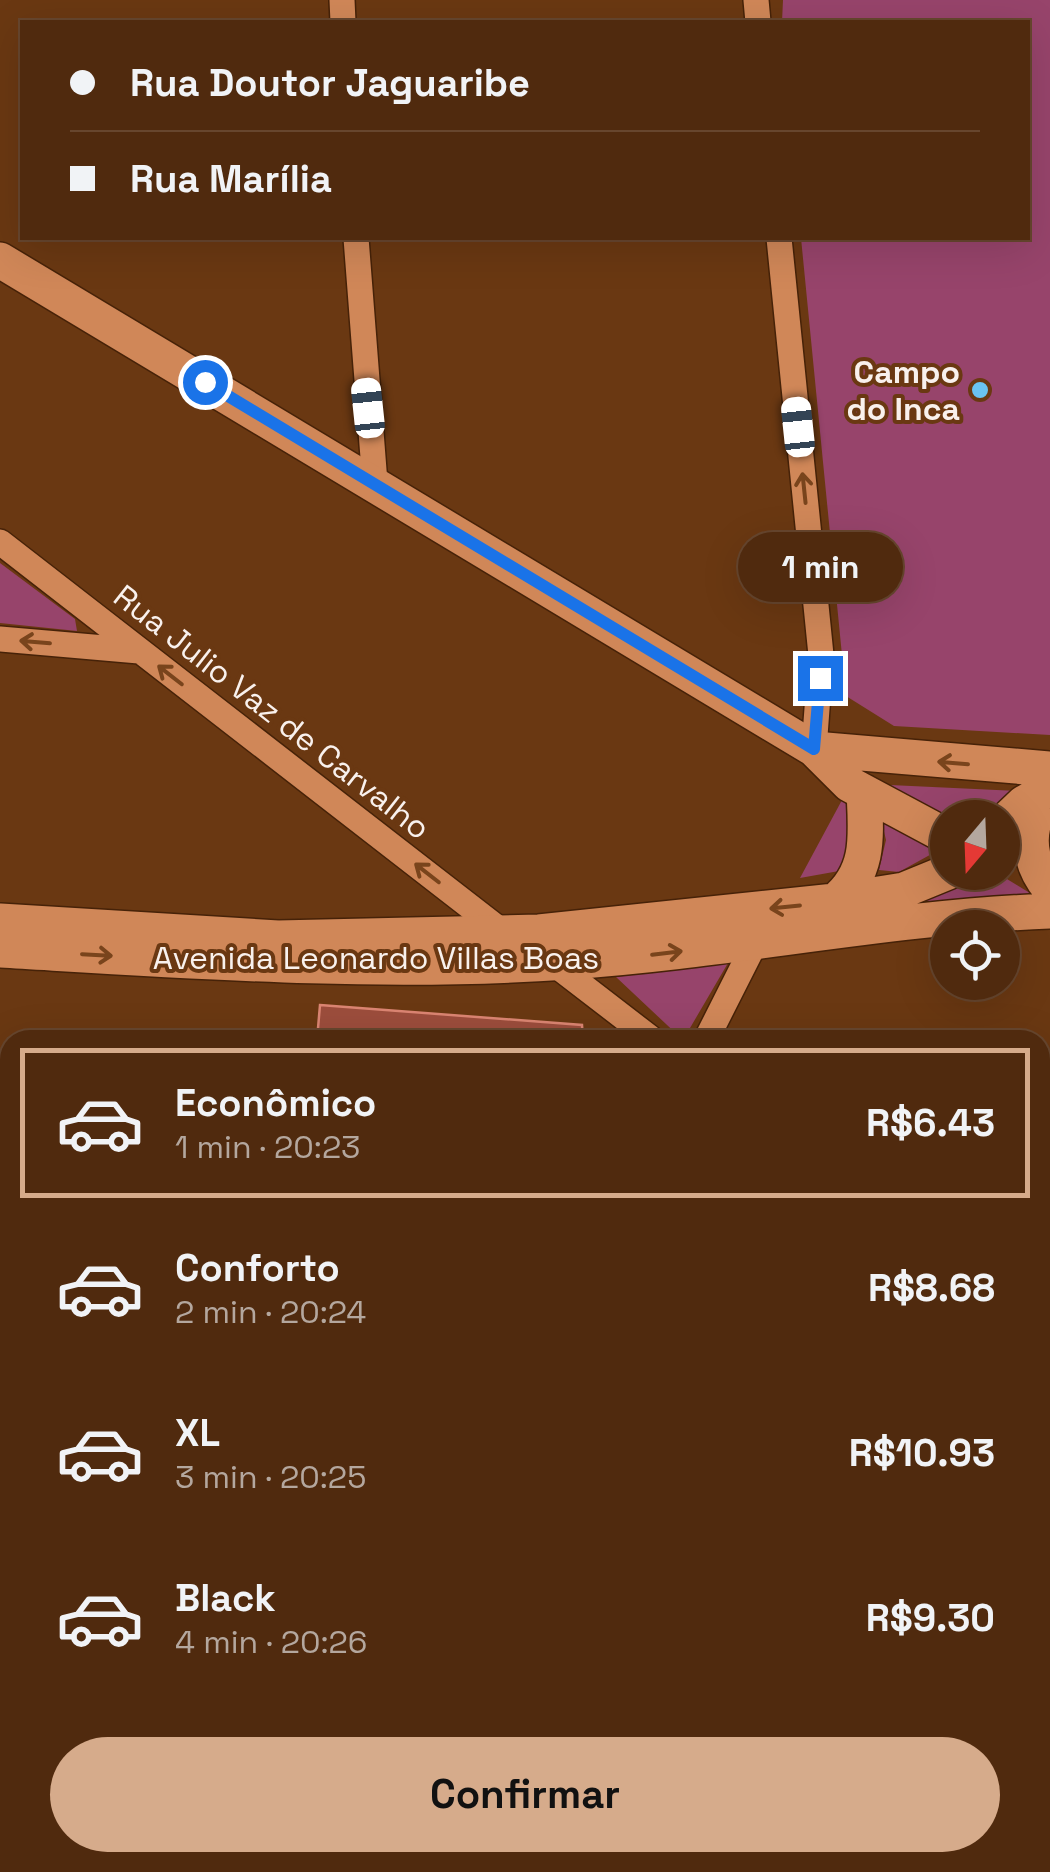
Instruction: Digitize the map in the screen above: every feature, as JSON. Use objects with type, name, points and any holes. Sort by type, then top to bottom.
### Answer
[{"type":"main road","points":[[0,260],[814,749],[850,784],[930,827]]},
{"type":"main road","points":[[814,749],[1050,769]]},
{"type":"main road","points":[[1020,807],[1050,791]]},
{"type":"main road","points":[[1050,791],[1034,816],[1031,832],[1034,864],[1050,889]]},
{"type":"main road","points":[[836,901],[857,878],[863,862],[864,792]]},
{"type":"main road","points":[[1020,873],[1050,889]]},
{"type":"main road","name":"Avenida Leonardo Villas Boas","points":[[0,921],[278,938],[504,933],[836,901],[904,890],[930,879]]},
{"type":"main road","name":"Avenida Leonardo Villas Boas","points":[[0,950],[218,963],[552,963],[755,943],[955,914],[1050,911]]},
{"type":"street","points":[[356,240],[376,483]]},
{"type":"street","points":[[779,240],[821,655],[814,749]]},
{"type":"street","name":"Rua Julio Vaz de Carvalho","points":[[0,542],[504,933]]},
{"type":"street","points":[[0,639],[139,650]]},
{"type":"street","points":[[711,1030],[755,943]]},
{"type":"street","points":[[552,963],[641,1030]]},
{"type":"shaded area","points":[[783,0],[1050,0],[1050,735],[894,726],[846,696],[801,240],[1030,240],[1030,20],[782,20]]},
{"type":"shaded area","points":[[0,563],[75,619],[77,631],[0,623]]},
{"type":"shaded area","points":[[890,785],[1018,791],[1008,800],[930,800],[930,808]]},
{"type":"shaded area","points":[[842,800],[849,807],[849,852],[839,871],[800,878]]},
{"type":"shaded area","points":[[882,823],[930,847],[930,855],[899,872],[879,870],[886,840]]},
{"type":"shaded area","points":[[1020,887],[1038,898],[923,904],[916,900],[937,890]]},
{"type":"shaded area","points":[[728,963],[689,1030],[672,1030],[616,977]]},
{"type":"building","points":[[320,1005],[582,1025],[582,1030],[318,1030]]},
{"type":"place","name":"Campo do Inca","points":[[980,390]]},
{"type":"route","points":[[205,382],[814,749],[820,678]]}]
